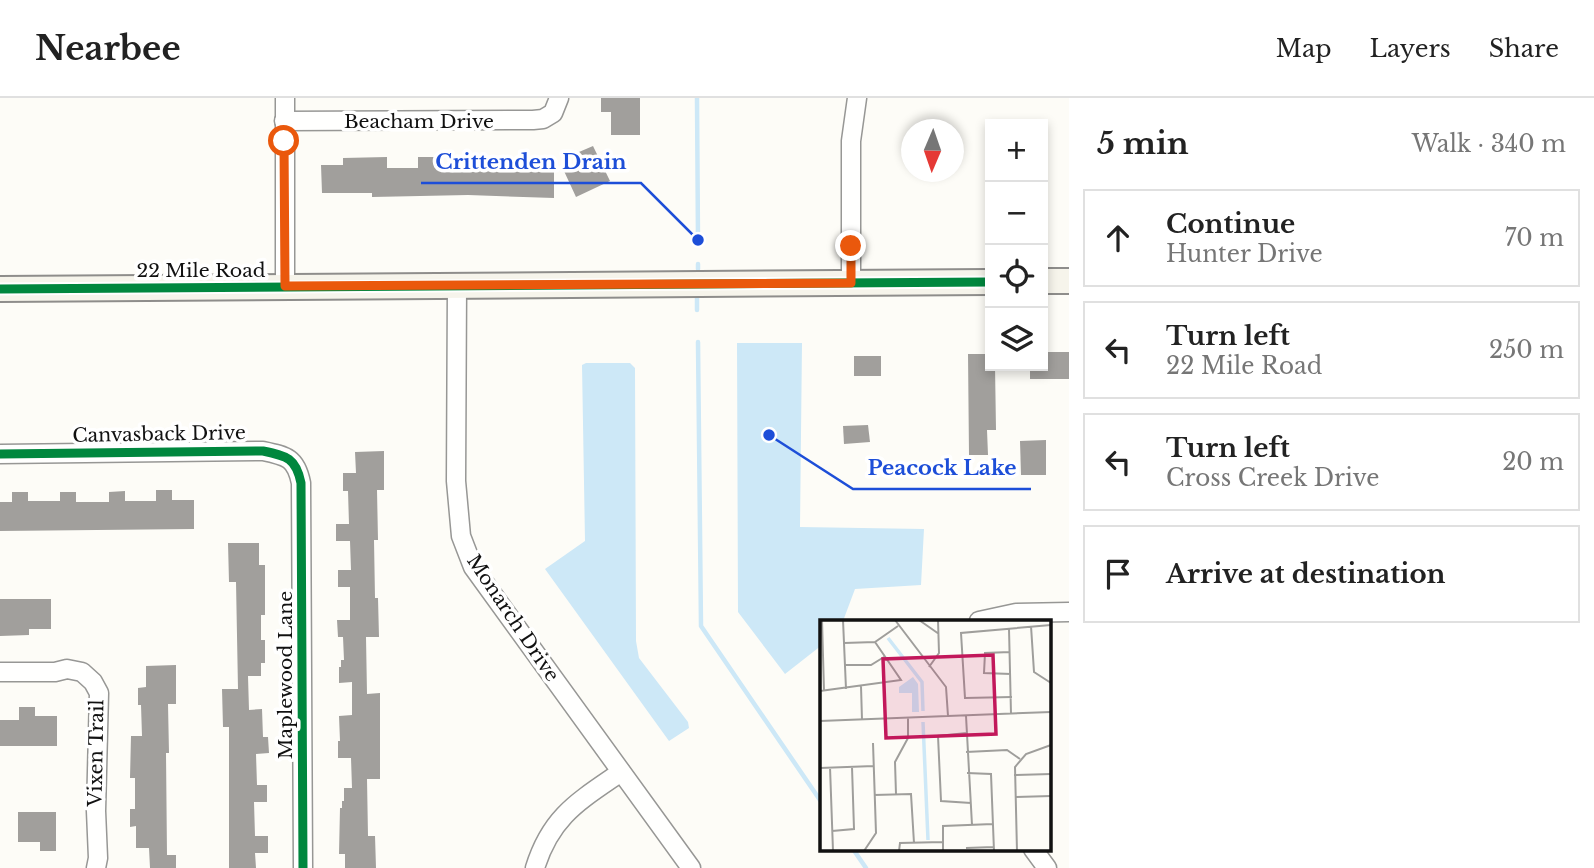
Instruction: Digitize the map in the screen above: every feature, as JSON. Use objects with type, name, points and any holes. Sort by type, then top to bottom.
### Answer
[{"type":"street","points":[[285,98],[285,286]]},
{"type":"street","points":[[851,283],[851,141],[857,98]]},
{"type":"street","name":"Beacham Drive","points":[[284,121],[533,120],[543,119],[556,106]]},
{"type":"street","points":[[1048,281],[1069,281]]},
{"type":"street","name":"22 Mile Road","points":[[0,289],[985,282]]},
{"type":"street","name":"Monarch Drive","points":[[457,285],[456,481],[461,536],[473,567],[691,868]]},
{"type":"street","name":"Canvasback Drive","points":[[0,454],[263,451],[281,454],[292,460],[299,471],[301,483]]},
{"type":"street","name":"Maplewood Lane","points":[[301,483],[303,868]]},
{"type":"street","points":[[984,620],[1016,613],[1069,612]]},
{"type":"street","name":"Vixen Trail","points":[[0,672],[54,672],[67,669],[82,672],[93,682],[99,693],[96,868]]},
{"type":"street","points":[[535,868],[550,831],[569,808],[621,772]]},
{"type":"street","points":[[1034,850],[1047,868]]},
{"type":"water","points":[[737,343],[802,343],[800,527],[924,529],[921,585],[855,589],[843,620],[820,620],[820,647],[785,674],[738,612]]},
{"type":"water","points":[[630,363],[635,368],[636,641],[639,658],[688,722],[689,728],[669,741],[545,569],[585,541],[582,365]]},
{"type":"building","points":[[601,98],[640,98],[640,135],[611,135],[611,112],[601,112]]},
{"type":"building","points":[[593,146],[610,181],[576,197],[564,171],[584,162],[579,152]]},
{"type":"building","points":[[387,157],[387,168],[418,168],[418,157],[434,157],[434,167],[467,167],[467,157],[483,157],[483,168],[516,168],[516,160],[532,159],[532,170],[554,170],[554,198],[468,195],[372,197],[372,193],[322,193],[321,165],[343,165],[343,158]]},
{"type":"building","points":[[1048,352],[1069,352],[1069,379],[1030,379],[1030,371],[1048,371]]},
{"type":"building","points":[[968,354],[985,354],[985,371],[995,371],[996,430],[987,430],[988,455],[969,455]]},
{"type":"building","points":[[854,356],[881,356],[881,376],[854,376]]},
{"type":"building","points":[[868,425],[870,442],[844,444],[843,426]]},
{"type":"building","points":[[1046,440],[1046,475],[1021,475],[1020,441]]},
{"type":"building","points":[[384,451],[384,490],[377,490],[378,540],[374,540],[379,637],[366,637],[367,694],[380,693],[380,779],[367,779],[368,836],[375,836],[376,868],[345,868],[345,854],[339,854],[340,808],[344,801],[344,788],[352,788],[351,758],[338,758],[338,741],[339,716],[352,715],[352,682],[339,683],[339,667],[341,660],[344,660],[343,637],[338,637],[337,620],[350,620],[350,587],[338,587],[338,570],[351,570],[350,541],[336,541],[336,524],[349,524],[348,491],[343,491],[343,473],[356,473],[355,452]]},
{"type":"building","points":[[156,490],[172,490],[172,500],[194,500],[194,529],[0,531],[0,502],[12,502],[12,492],[28,492],[28,501],[60,501],[60,492],[76,492],[76,502],[109,502],[109,492],[125,491],[125,501],[156,501]]},
{"type":"building","points":[[228,543],[259,543],[259,565],[265,565],[265,615],[261,615],[261,640],[265,640],[265,663],[261,663],[261,676],[248,676],[249,710],[262,709],[263,737],[268,737],[269,753],[256,754],[257,785],[267,785],[267,802],[254,802],[255,836],[268,836],[268,853],[255,853],[256,868],[229,868],[229,727],[223,727],[222,689],[238,689],[236,582],[229,582]]},
{"type":"building","points":[[0,599],[51,599],[51,629],[29,629],[29,635],[0,636]]},
{"type":"building","points":[[176,665],[176,704],[168,704],[169,753],[166,753],[167,855],[176,855],[176,868],[150,868],[149,848],[136,848],[136,826],[130,827],[130,809],[135,809],[135,778],[130,778],[131,736],[142,736],[138,688],[146,687],[146,666]]},
{"type":"building","points":[[19,707],[35,707],[35,716],[57,716],[57,746],[0,746],[0,720],[19,720]]},
{"type":"building","points":[[18,812],[56,812],[56,851],[40,851],[40,842],[18,842]]},
{"type":"waterway","points":[[697,98],[698,240]]},
{"type":"waterway","points":[[698,264],[698,269]]},
{"type":"waterway","points":[[697,298],[697,310]]},
{"type":"waterway","points":[[698,342],[701,626],[820,800]]},
{"type":"waterway","points":[[854,850],[866,868]]},
{"type":"cycle path","points":[[0,289],[985,282]]},
{"type":"cycle path","points":[[0,454],[263,451],[284,457],[293,463],[301,483],[303,868]]},
{"type":"place","name":"Crittenden Drain","points":[[698,240]]},
{"type":"place","name":"Peacock Lake","points":[[769,435]]},
{"type":"route","points":[[284,141],[285,286],[851,283],[851,246]]}]
